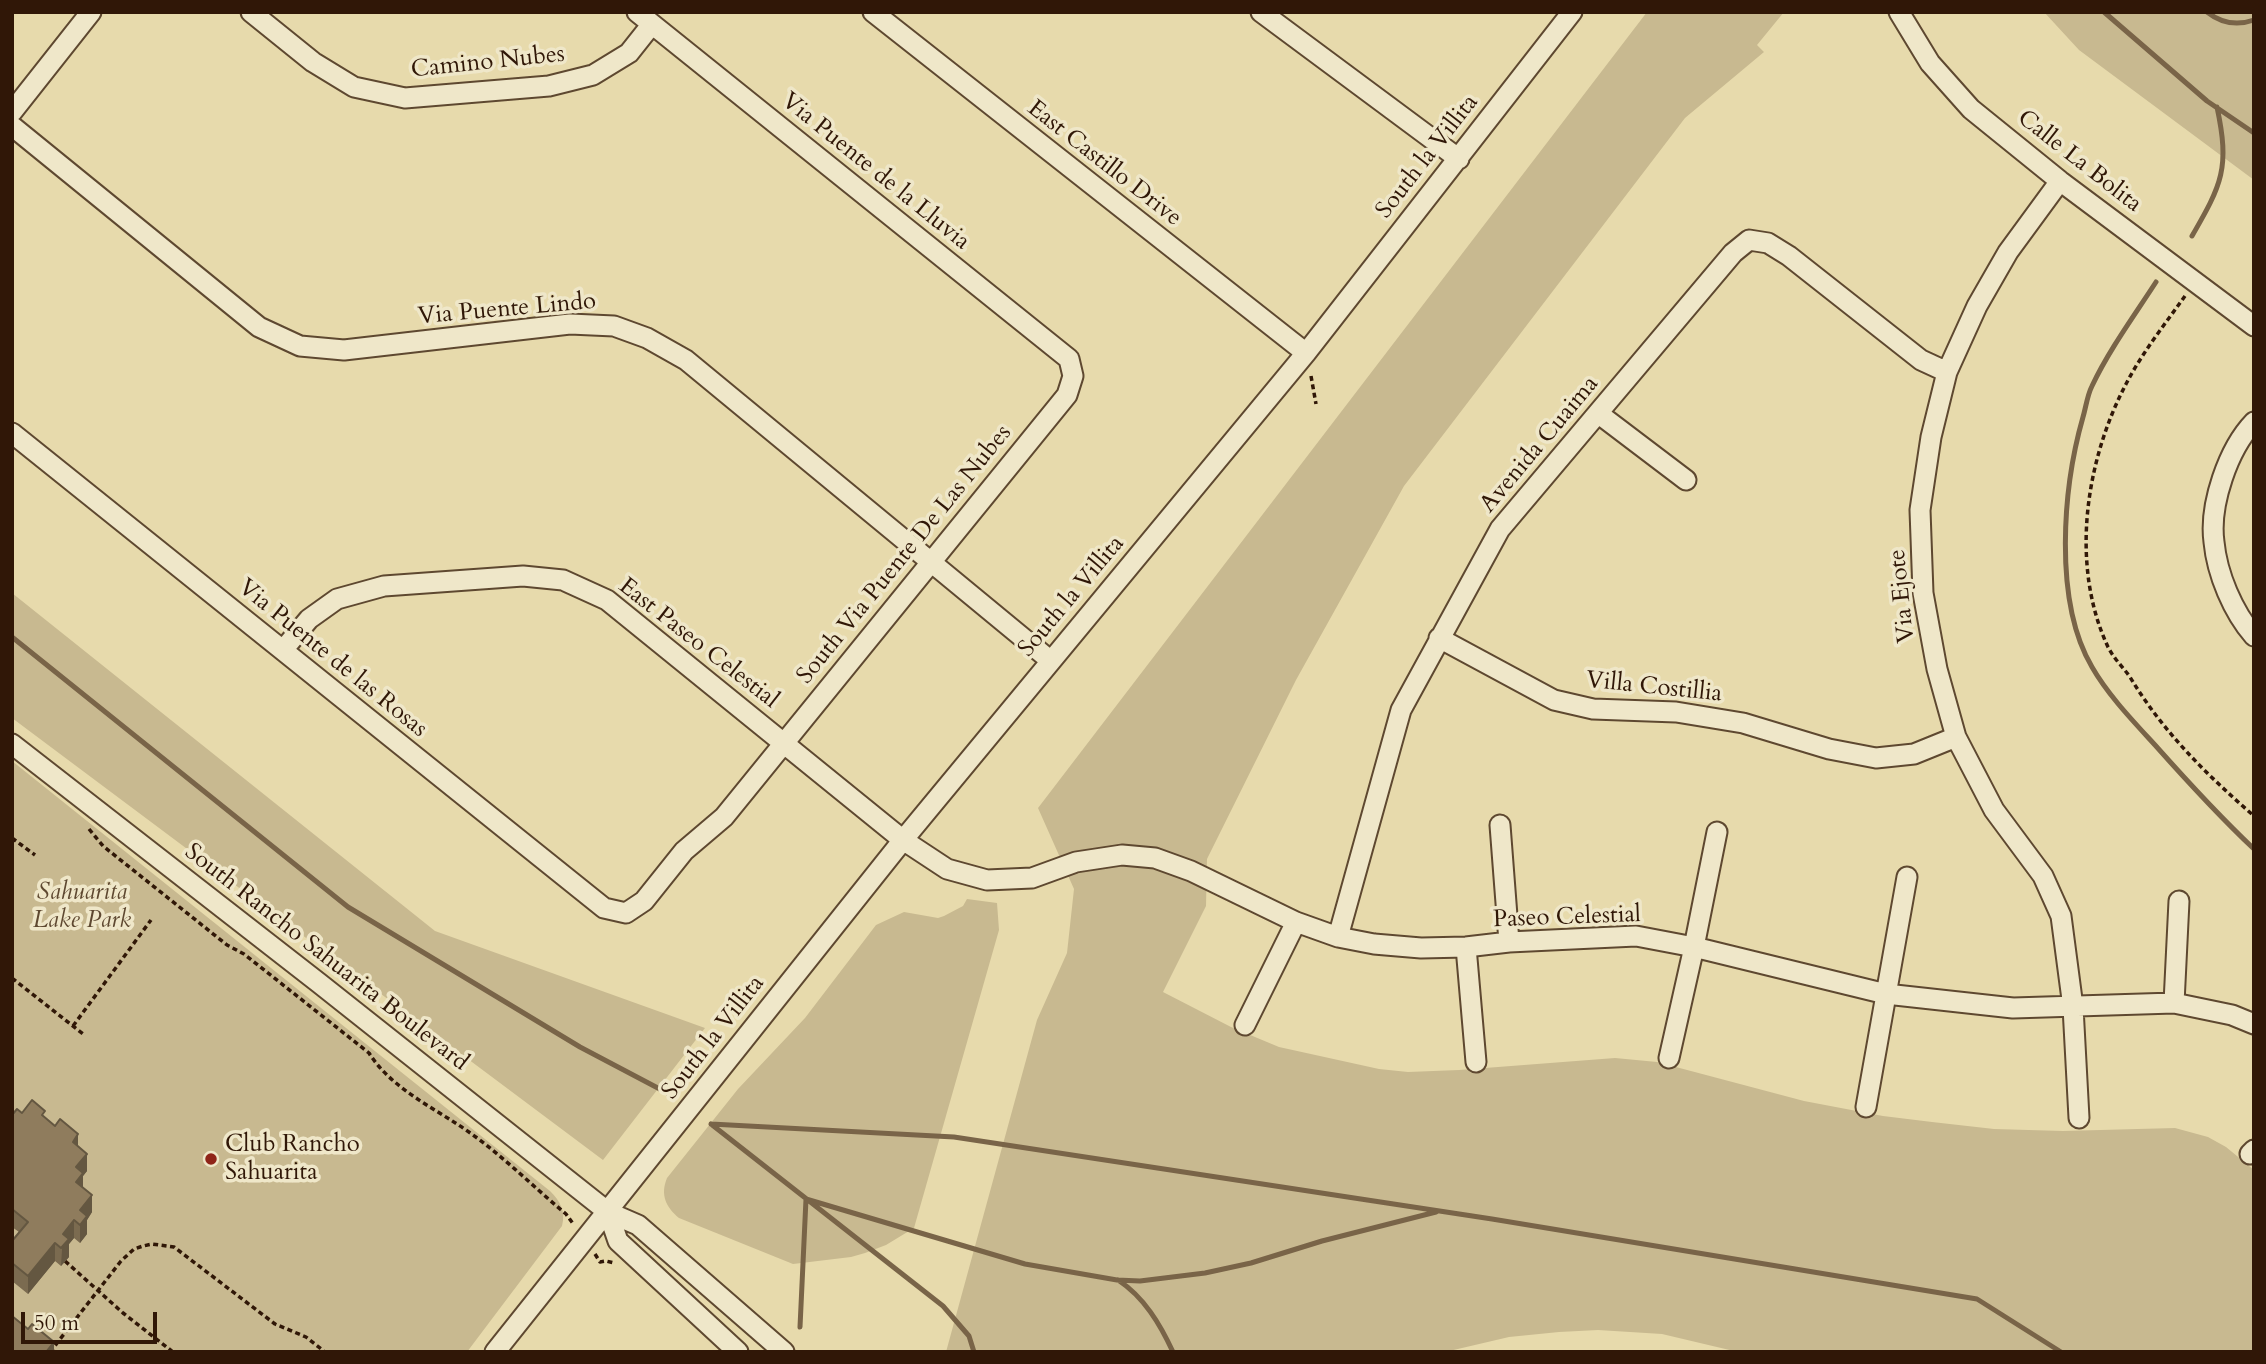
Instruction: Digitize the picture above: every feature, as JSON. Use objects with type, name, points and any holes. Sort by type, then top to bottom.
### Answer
[{"type":"street","points":[[12,111],[91,12]]},
{"type":"street","name":"Camino Nubes","points":[[251,12],[313,62],[354,87],[405,98],[549,86],[593,75],[629,53],[645,18]]},
{"type":"street","name":"East Castillo Drive","points":[[873,12],[1301,359]]},
{"type":"street","points":[[1261,12],[1459,159]]},
{"type":"street","name":"South la Villita","points":[[495,1352],[902,840],[1301,359],[1572,12]]},
{"type":"street","name":"Calle La Bolita","points":[[1899,12],[1930,63],[1971,108],[2060,181],[2254,326]]},
{"type":"street","name":"Via Puente de la Lluvia","points":[[645,18],[1069,359],[1073,376]]},
{"type":"street","name":"Via Puente Lindo","points":[[12,126],[259,327],[300,346],[344,350],[570,324],[614,326],[647,338],[686,360],[1051,661]]},
{"type":"street","name":"Via Ejote","points":[[2060,181],[2002,262],[1976,306],[1947,372],[1931,437],[1920,510],[1923,593],[1937,669],[1956,737],[1994,810],[2043,876],[2061,916],[2073,1007],[2079,1118]]},
{"type":"street","name":"Avenida Cuaima","points":[[1338,937],[1401,710],[1500,528],[1599,414],[1732,253],[1749,240],[1768,243],[1789,256],[1921,360],[1947,372]]},
{"type":"street","name":"South Via Puente De Las Nubes","points":[[626,913],[644,901],[684,851],[724,817],[1067,395],[1073,376]]},
{"type":"street","points":[[1599,414],[1686,480]]},
{"type":"street","points":[[2254,422],[2228,463],[2217,499],[2213,541],[2224,582],[2254,636]]},
{"type":"street","name":"Via Puente de las Rosas","points":[[12,433],[604,908],[626,913]]},
{"type":"street","name":"East Paseo Celestial","points":[[283,650],[309,619],[337,599],[384,586],[523,576],[563,580],[607,600],[902,840]]},
{"type":"street","name":"Villa Costillia","points":[[1439,638],[1554,700],[1593,709],[1676,712],[1743,723],[1829,749],[1876,758],[1913,754],[1956,737]]},
{"type":"street","name":"South Rancho Sahuarita Boulevard","points":[[12,744],[608,1212],[638,1225],[784,1352]]},
{"type":"street","points":[[1500,825],[1509,942]]},
{"type":"street","points":[[1669,1058],[1695,947],[1717,832]]},
{"type":"street","name":"Paseo Celestial","points":[[902,840],[947,869],[987,880],[1031,878],[1076,862],[1122,855],[1154,859],[1191,871],[1296,922],[1338,937],[1374,944],[1422,948],[1466,947],[1509,942],[1636,936],[1695,947],[1886,994],[2013,1008],[2174,1003],[2232,1015],[2254,1024]]},
{"type":"street","points":[[1866,1107],[1907,877]]},
{"type":"street","points":[[2174,1003],[2179,901]]},
{"type":"street","points":[[1245,1025],[1296,922]]},
{"type":"street","points":[[1466,947],[1476,1062]]},
{"type":"street","name":"South Rancho Sahuarita Boulevard","points":[[608,1212],[618,1241],[738,1352]]},
{"type":"path","points":[[2195,282],[2135,368],[2115,408],[2094,477],[2086,526],[2086,553],[2095,610],[2109,650],[2166,730],[2192,759],[2254,816]]},
{"type":"path","points":[[1301,359],[1311,377],[1316,404]]},
{"type":"path","points":[[80,822],[113,854],[369,1053],[379,1067],[408,1092],[457,1124],[502,1159],[566,1214],[600,1262],[613,1262],[619,1267]]},
{"type":"path","points":[[12,838],[36,855]]},
{"type":"path","points":[[73,1026],[151,920]]},
{"type":"path","points":[[12,978],[83,1034]]},
{"type":"path","points":[[50,1352],[121,1261],[134,1249],[152,1244],[164,1244],[184,1252],[275,1324],[306,1337],[325,1352]]},
{"type":"path","points":[[65,1261],[173,1352]]},
{"type":"green space","points":[[1647,12],[1784,12],[1757,45],[1764,52],[1685,118],[1404,486],[1296,680],[1207,859],[1206,906],[1163,992],[1231,1027],[1279,1047],[1379,1069],[1408,1072],[1459,1070],[1615,1058],[1657,1062],[1804,1101],[1883,1116],[1994,1129],[2063,1131],[2175,1128],[2208,1137],[2226,1147],[2254,1170],[2254,1352],[1738,1352],[1662,1334],[1598,1330],[1509,1337],[1445,1352],[946,1352],[1037,1020],[1067,953],[1074,889],[1038,808]]},
{"type":"green space","points":[[2044,12],[2254,12],[2254,180],[2079,50]]},
{"type":"green space","points":[[12,593],[435,931],[705,1028],[603,1160],[12,718]]},
{"type":"green space","name":"Club Rancho Sahuarita","points":[[12,761],[557,1199],[563,1211],[562,1226],[467,1352],[12,1352]]},
{"type":"green space","points":[[967,899],[997,903],[999,930],[914,1228],[886,1245],[865,1253],[793,1264],[679,1218],[666,1200],[664,1190],[667,1178],[738,1089],[805,1018],[876,925],[904,912],[938,918],[963,906]]},
{"type":"building","points":[[32,1100],[45,1111],[42,1115],[55,1126],[60,1119],[78,1134],[73,1142],[87,1154],[76,1167],[83,1173],[76,1182],[92,1195],[80,1210],[87,1216],[80,1225],[74,1220],[63,1234],[69,1239],[61,1248],[55,1243],[28,1276],[12,1263],[12,1241],[28,1222],[12,1209],[12,1115],[17,1109],[22,1113]]},
{"type":"building","points":[[12,1316],[28,1329],[32,1324],[54,1342],[46,1352],[12,1352]]},
{"type":"waterway","points":[[2104,12],[2207,101],[2254,133]]},
{"type":"waterway","points":[[2207,12],[2229,22],[2254,20]]},
{"type":"waterway","points":[[2192,236],[2221,175],[2223,146],[2217,107]]},
{"type":"waterway","points":[[2156,282],[2106,359],[2088,398],[2070,476],[2067,509],[2065,544],[2071,610],[2092,667],[2113,698],[2191,785],[2254,849]]},
{"type":"waterway","points":[[12,637],[348,907],[580,1047],[673,1096]]},
{"type":"waterway","points":[[711,1124],[954,1137],[1492,1219],[1977,1299],[2061,1352]]},
{"type":"waterway","points":[[711,1124],[943,1306],[969,1336],[974,1352]]},
{"type":"waterway","points":[[800,1327],[806,1199],[1025,1264],[1117,1280],[1140,1281],[1205,1273],[1251,1263],[1322,1241],[1436,1212]]},
{"type":"waterway","points":[[1118,1280],[1136,1294],[1150,1312],[1173,1352]]},
{"type":"place","name":"Club Rancho Sahuarita","points":[[211,1159]]},
{"type":"park label","name":"Sahuarita Lake Park","points":[[82,907]]}]
